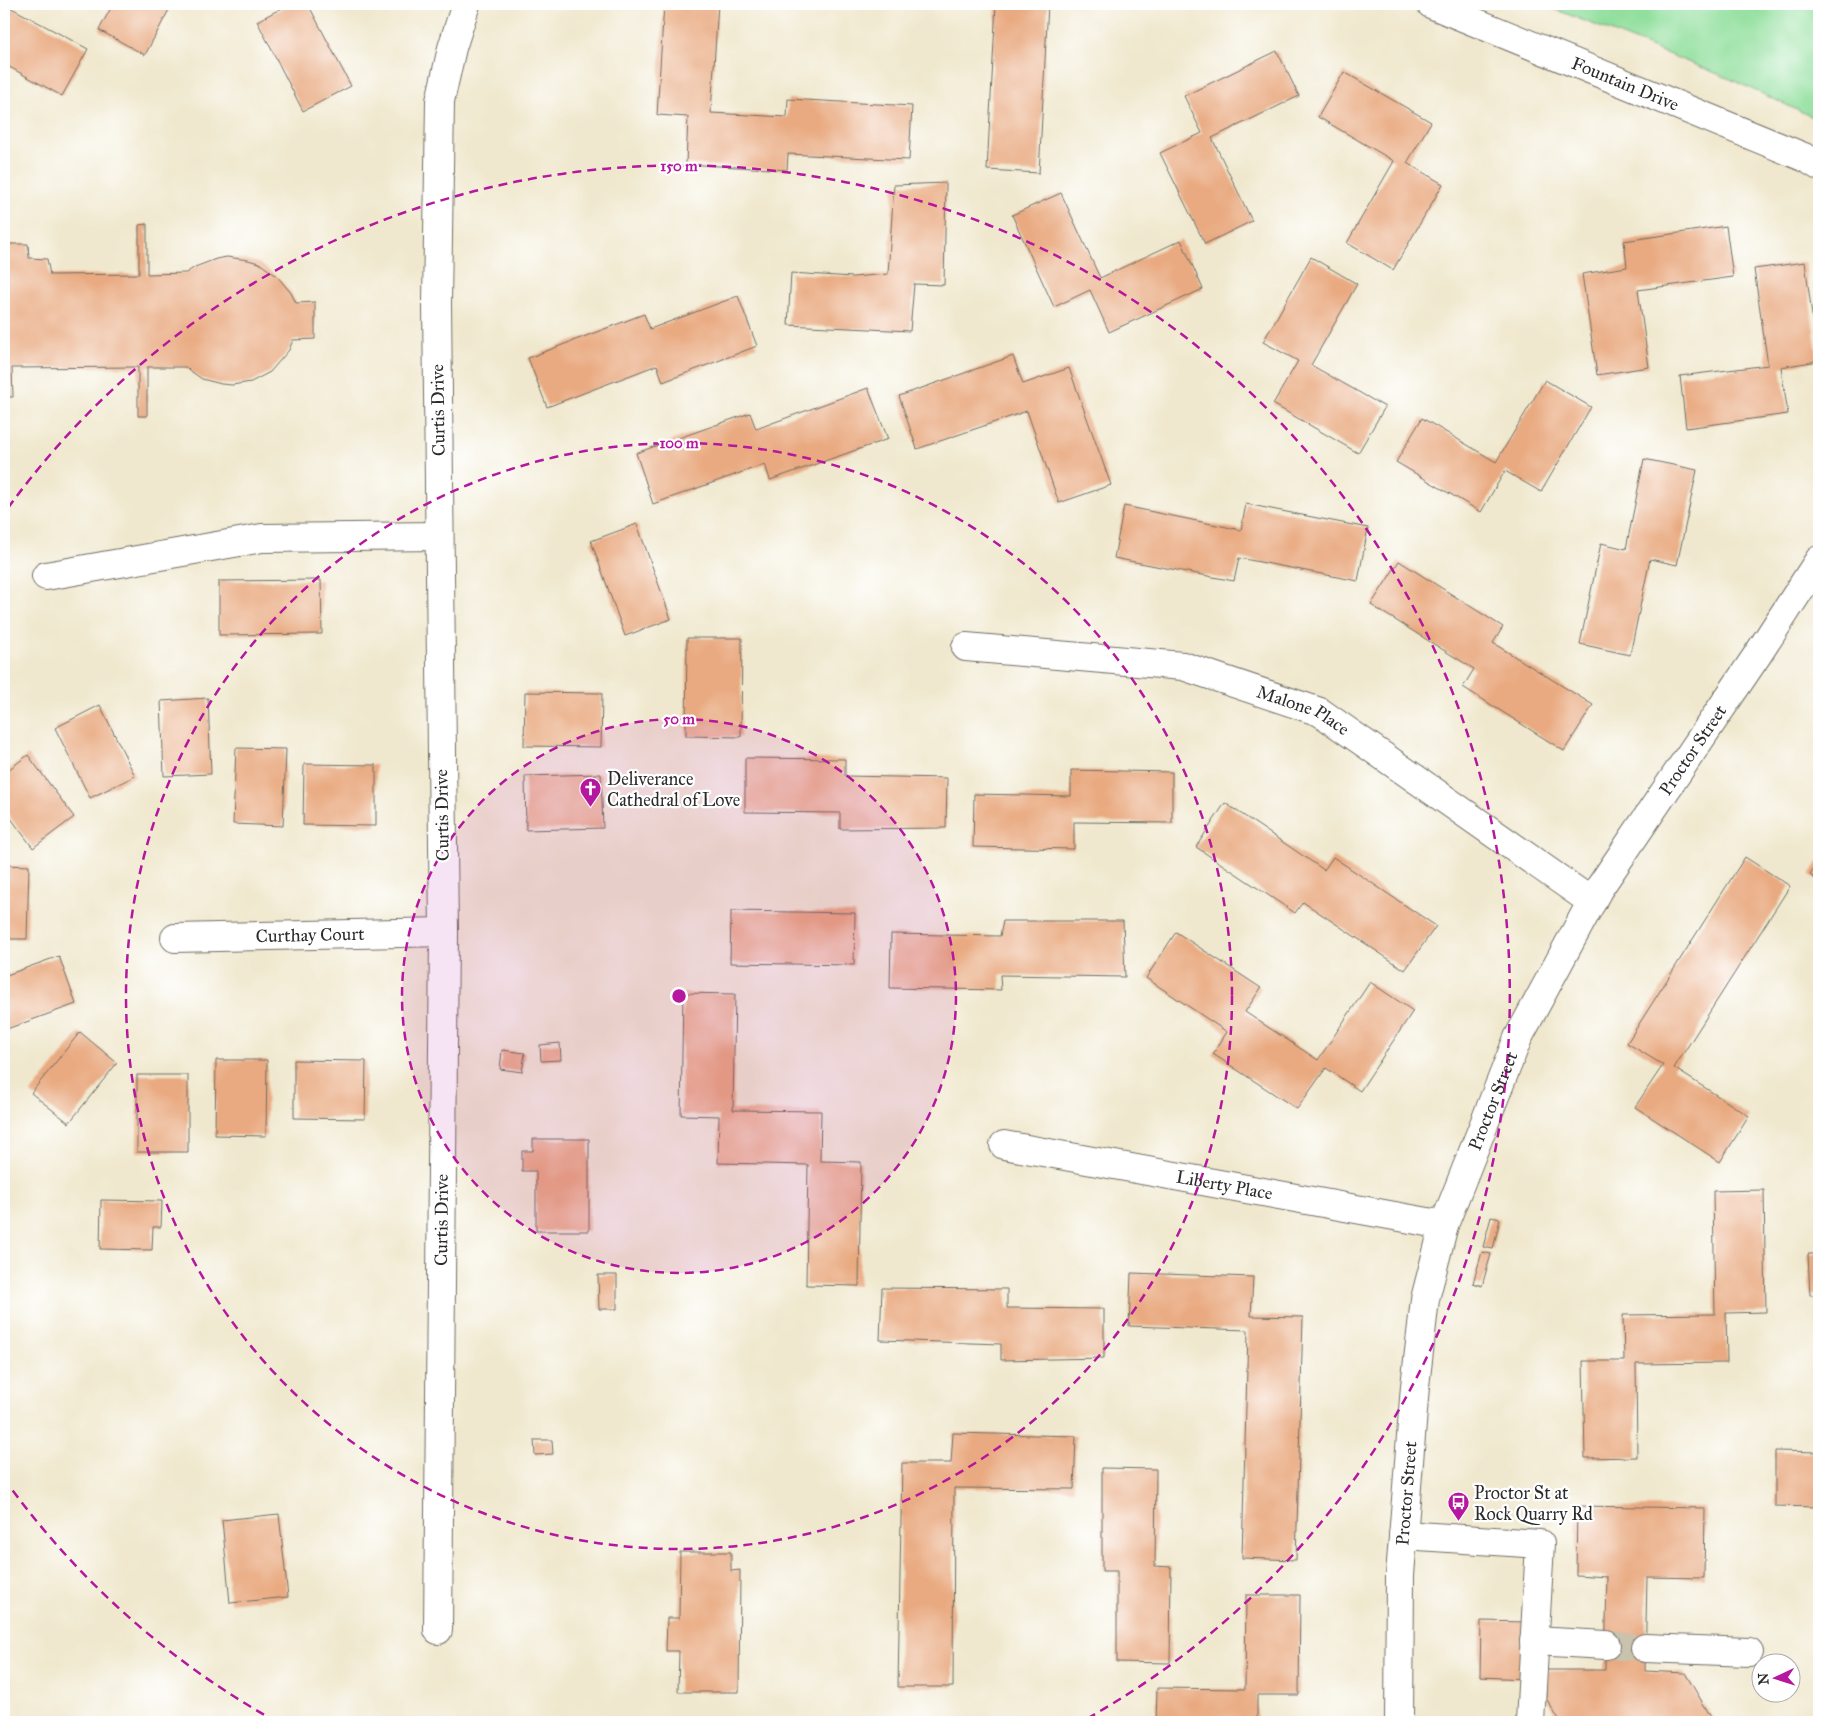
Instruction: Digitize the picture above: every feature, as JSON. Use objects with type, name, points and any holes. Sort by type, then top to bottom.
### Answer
[{"type":"street","name":"Curtis Drive","points":[[438,1630],[444,932],[437,304],[440,101],[452,48],[466,4]]},
{"type":"street","name":"Fountain Drive","points":[[1430,4],[1806,158],[1819,166]]},
{"type":"street","points":[[46,576],[262,538],[440,536]]},
{"type":"street","name":"Proctor Street","points":[[1399,1722],[1400,1575],[1415,1386],[1425,1299],[1444,1225],[1518,1038],[1598,890],[1758,654],[1819,560]]},
{"type":"street","name":"Malone Place","points":[[966,647],[1183,666],[1320,712],[1592,902]]},
{"type":"street","name":"Curthay Court","points":[[175,938],[444,932]]},
{"type":"street","name":"Liberty Place","points":[[1004,1144],[1444,1225]]},
{"type":"street","points":[[1403,1535],[1540,1544],[1530,1722]]},
{"type":"street","points":[[1534,1641],[1606,1645]]},
{"type":"street","points":[[1645,1648],[1749,1652]]},
{"type":"green space","points":[[1542,4],[1819,4],[1819,120],[1728,78]]},
{"type":"building","points":[[4,4],[88,49],[62,96],[4,64]]},
{"type":"building","points":[[113,4],[172,4],[145,55],[99,30]]},
{"type":"building","points":[[290,4],[308,4],[351,86],[303,111],[257,21]]},
{"type":"building","points":[[664,4],[718,4],[711,113],[787,117],[788,99],[912,106],[909,160],[788,154],[787,170],[686,164],[688,117],[657,115]]},
{"type":"building","points":[[996,4],[1048,4],[1039,173],[987,170]]},
{"type":"building","points":[[1277,51],[1299,96],[1212,138],[1252,221],[1205,244],[1160,153],[1202,133],[1184,96]]},
{"type":"building","points":[[1344,72],[1431,122],[1407,163],[1443,184],[1393,270],[1347,243],[1394,161],[1318,117]]},
{"type":"building","points":[[946,183],[944,285],[914,284],[910,331],[788,325],[791,273],[853,277],[888,274],[894,185]]},
{"type":"building","points":[[1061,193],[1100,278],[1181,240],[1203,289],[1109,332],[1090,290],[1054,307],[1012,215]]},
{"type":"building","points":[[147,224],[147,274],[186,273],[195,267],[227,257],[259,263],[277,276],[291,293],[296,303],[315,302],[315,339],[293,340],[289,350],[270,372],[251,382],[232,385],[221,384],[202,379],[185,367],[147,367],[147,416],[138,416],[138,367],[12,368],[13,397],[4,397],[4,244],[28,244],[29,258],[47,259],[50,275],[139,274],[139,225]]},
{"type":"building","points":[[1726,226],[1733,277],[1638,290],[1649,367],[1597,375],[1582,274],[1627,267],[1624,241]]},
{"type":"building","points":[[1311,257],[1357,284],[1311,365],[1385,407],[1358,453],[1273,404],[1298,361],[1263,342]]},
{"type":"building","points":[[1805,262],[1818,361],[1781,367],[1788,414],[1686,428],[1680,376],[1768,365],[1754,269]]},
{"type":"building","points":[[738,296],[757,346],[663,382],[657,365],[547,407],[528,358],[644,314],[650,329]]},
{"type":"building","points":[[1013,356],[1023,384],[1069,368],[1111,485],[1059,503],[1027,411],[917,449],[899,396]]},
{"type":"building","points":[[1545,380],[1591,407],[1541,492],[1505,471],[1481,512],[1396,462],[1422,418],[1496,462]]},
{"type":"building","points":[[868,388],[888,439],[770,480],[765,464],[653,504],[636,453],[750,413],[756,429]]},
{"type":"building","points":[[1644,459],[1697,470],[1677,565],[1650,559],[1630,655],[1580,644],[1601,543],[1626,549]]},
{"type":"building","points":[[1246,504],[1368,528],[1358,581],[1239,558],[1234,581],[1114,558],[1124,506],[1241,530]]},
{"type":"building","points":[[637,524],[671,619],[625,636],[591,541]]},
{"type":"building","points":[[1399,561],[1503,627],[1493,643],[1593,705],[1564,751],[1463,687],[1474,669],[1371,605]]},
{"type":"building","points":[[321,580],[322,634],[219,635],[219,581]]},
{"type":"building","points":[[687,638],[742,638],[741,737],[686,736]]},
{"type":"building","points":[[525,692],[602,693],[601,747],[524,746]]},
{"type":"building","points":[[208,698],[211,774],[164,776],[161,701]]},
{"type":"building","points":[[100,705],[135,776],[90,798],[55,728]]},
{"type":"building","points":[[236,748],[286,749],[283,826],[233,824]]},
{"type":"building","points":[[28,755],[74,817],[33,848],[4,809],[4,773]]},
{"type":"building","points":[[745,758],[845,759],[845,776],[947,778],[946,828],[840,829],[840,813],[745,812]]},
{"type":"building","points":[[304,764],[376,765],[376,826],[303,825]]},
{"type":"building","points":[[1071,770],[1172,772],[1172,823],[1074,822],[1074,849],[973,847],[974,794],[1071,796]]},
{"type":"building","points":[[601,774],[603,828],[526,830],[525,776]]},
{"type":"building","points":[[1225,803],[1324,870],[1333,857],[1436,926],[1405,970],[1303,902],[1295,913],[1196,847]]},
{"type":"building","points":[[1745,857],[1790,886],[1674,1068],[1749,1116],[1720,1162],[1635,1107],[1663,1065],[1627,1043]]},
{"type":"building","points":[[1819,861],[1819,881],[1810,875]]},
{"type":"building","points":[[4,865],[29,866],[27,939],[4,939]]},
{"type":"building","points":[[731,911],[855,913],[854,965],[730,963]]},
{"type":"building","points":[[1003,921],[1123,921],[1125,977],[1000,975],[1001,990],[890,988],[891,934],[1000,936]]},
{"type":"building","points":[[1176,932],[1261,988],[1245,1012],[1318,1060],[1370,982],[1413,1011],[1360,1091],[1326,1068],[1297,1109],[1213,1054],[1227,1032],[1146,978]]},
{"type":"building","points":[[59,956],[76,1004],[4,1030],[4,976]]},
{"type":"building","points":[[683,993],[735,994],[733,1110],[821,1111],[820,1161],[861,1162],[859,1286],[806,1285],[808,1165],[718,1163],[719,1116],[681,1115]]},
{"type":"building","points":[[80,1032],[117,1063],[69,1123],[31,1093]]},
{"type":"building","points":[[560,1043],[561,1060],[541,1061],[540,1045]]},
{"type":"building","points":[[502,1050],[525,1053],[522,1072],[500,1069]]},
{"type":"building","points":[[216,1060],[267,1060],[266,1136],[215,1135]]},
{"type":"building","points":[[294,1060],[366,1061],[365,1119],[294,1118]]},
{"type":"building","points":[[137,1075],[188,1075],[188,1152],[137,1152]]},
{"type":"building","points":[[533,1139],[589,1139],[589,1231],[536,1231],[536,1171],[522,1171],[522,1151],[533,1151]]},
{"type":"building","points":[[1764,1190],[1766,1312],[1726,1313],[1727,1363],[1636,1364],[1637,1457],[1585,1458],[1583,1361],[1624,1361],[1623,1315],[1715,1314],[1713,1191]]},
{"type":"building","points":[[101,1200],[162,1201],[161,1227],[153,1227],[152,1250],[100,1249]]},
{"type":"building","points":[[1491,1217],[1500,1219],[1493,1249],[1483,1247]]},
{"type":"building","points":[[1482,1252],[1491,1254],[1482,1286],[1473,1283]]},
{"type":"building","points":[[1808,1254],[1819,1254],[1819,1295],[1810,1295]]},
{"type":"building","points":[[1131,1273],[1253,1277],[1251,1316],[1303,1317],[1296,1560],[1242,1558],[1248,1330],[1129,1326]]},
{"type":"building","points":[[598,1275],[617,1275],[617,1309],[599,1309]]},
{"type":"building","points":[[882,1288],[1007,1289],[1007,1308],[1104,1309],[1104,1358],[1001,1360],[1001,1344],[880,1340]]},
{"type":"building","points":[[953,1433],[1076,1436],[1074,1489],[954,1488],[953,1687],[898,1687],[902,1463],[951,1463]]},
{"type":"building","points":[[534,1440],[552,1440],[553,1454],[535,1455]]},
{"type":"building","points":[[1775,1451],[1819,1452],[1818,1507],[1775,1506]]},
{"type":"building","points":[[1102,1468],[1156,1469],[1155,1566],[1171,1567],[1170,1663],[1117,1662],[1117,1571],[1102,1571]]},
{"type":"building","points":[[1577,1506],[1705,1508],[1704,1578],[1647,1577],[1645,1671],[1685,1673],[1714,1722],[1560,1722],[1546,1698],[1546,1670],[1605,1670],[1607,1577],[1576,1575]]},
{"type":"building","points":[[279,1514],[288,1597],[230,1603],[222,1520]]},
{"type":"building","points":[[680,1552],[731,1552],[731,1571],[740,1570],[739,1692],[678,1692],[679,1651],[666,1651],[667,1618],[679,1618]]},
{"type":"building","points":[[1246,1595],[1300,1595],[1299,1695],[1257,1695],[1257,1722],[1156,1722],[1157,1688],[1245,1689]]},
{"type":"building","points":[[1481,1621],[1526,1622],[1525,1679],[1480,1677]]},
{"type":"tunnel","points":[[1606,1645],[1645,1648]]},
{"type":"place","name":"Deliverance Cathedral of Love","points":[[591,808]]},
{"type":"place","name":"Proctor St at Rock Quarry Rd","points":[[1458,1522]]}]
